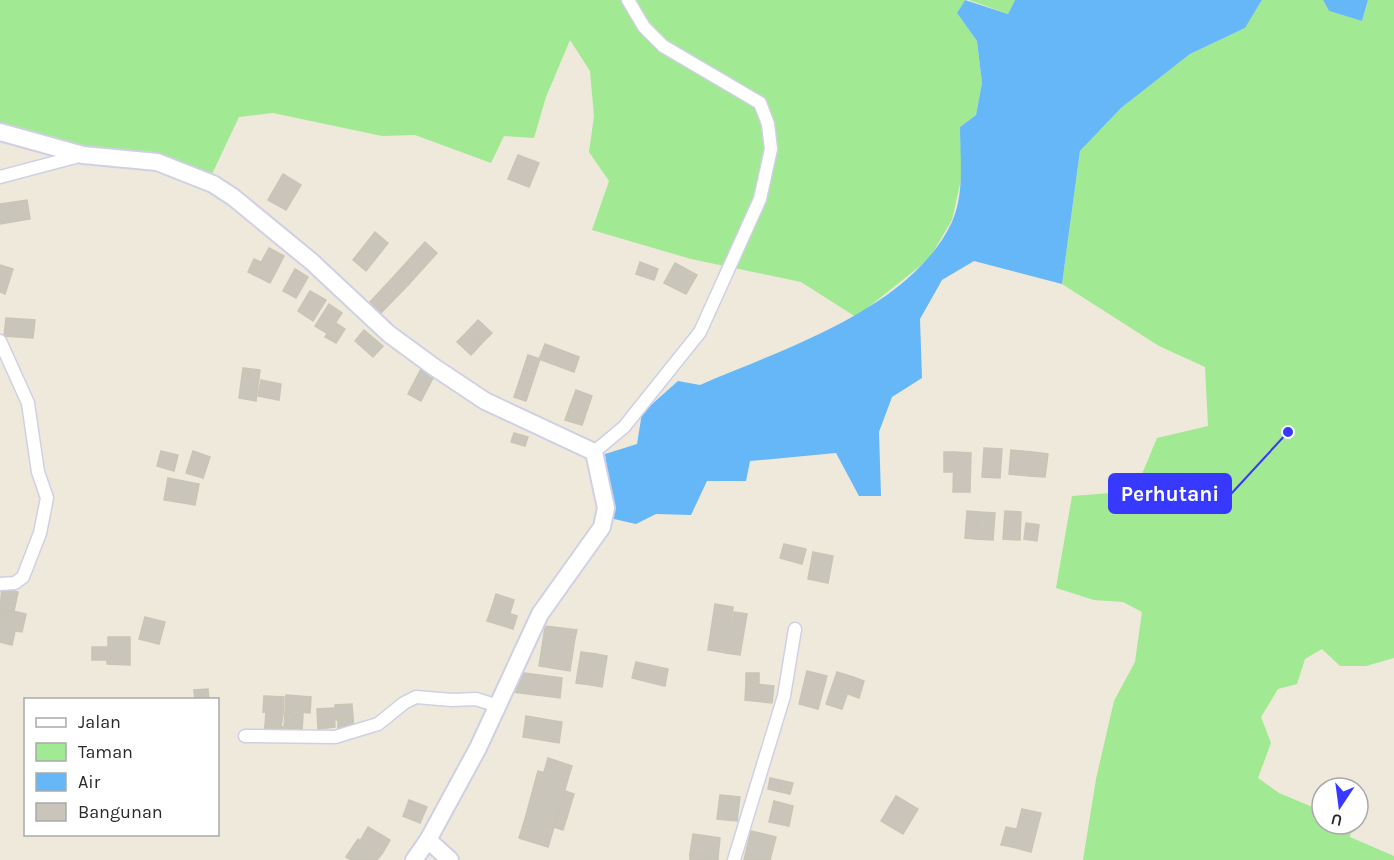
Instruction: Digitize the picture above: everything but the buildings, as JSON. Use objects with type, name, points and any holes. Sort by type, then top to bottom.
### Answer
[{"type":"main road","points":[[0,132],[82,155],[157,162],[213,184],[233,196],[312,262],[389,334],[418,355],[485,401],[594,452],[606,508],[602,527],[580,562],[540,614],[498,706],[428,840],[414,860]]},
{"type":"main road","points":[[428,840],[450,860]]},
{"type":"street","points":[[594,452],[624,427],[700,332],[760,199],[771,149],[768,124],[760,103],[663,46],[644,27],[628,0]]},
{"type":"street","points":[[0,177],[82,155]]},
{"type":"street","points":[[0,341],[28,403],[38,472],[47,498],[42,525],[23,577],[15,583],[0,584]]},
{"type":"street","points":[[734,860],[784,696],[795,629]]},
{"type":"street","points":[[245,736],[335,737],[378,724],[404,702],[416,698],[476,699],[498,706]]},
{"type":"green space","points":[[0,0],[965,0],[957,13],[977,41],[982,83],[976,115],[960,127],[962,175],[952,220],[929,259],[856,317],[801,282],[691,259],[592,230],[609,181],[589,152],[594,116],[590,71],[570,40],[546,97],[534,138],[504,136],[491,163],[415,135],[382,136],[273,113],[239,117],[212,174],[155,155],[59,142],[0,122]]},
{"type":"green space","points":[[969,0],[1015,0],[1008,14]]},
{"type":"green space","points":[[1262,0],[1323,0],[1329,11],[1362,21],[1368,0],[1394,0],[1394,658],[1366,666],[1340,666],[1322,649],[1305,659],[1297,684],[1278,689],[1261,717],[1271,743],[1258,778],[1279,793],[1310,806],[1310,836],[1350,836],[1394,856],[1394,860],[1083,860],[1096,779],[1114,701],[1135,662],[1142,612],[1123,602],[1094,600],[1056,588],[1072,496],[1135,491],[1157,438],[1208,426],[1205,367],[1159,346],[1062,284],[1080,151],[1121,108],[1190,54],[1245,28]]},
{"type":"water","points":[[965,0],[1008,14],[1015,0],[1262,0],[1245,28],[1190,54],[1121,108],[1080,151],[1062,284],[974,261],[942,280],[920,319],[922,378],[892,397],[879,432],[881,496],[859,496],[836,453],[750,461],[746,481],[707,481],[691,515],[656,514],[636,524],[614,519],[605,454],[637,444],[642,413],[678,381],[700,385],[769,357],[842,323],[907,279],[933,253],[956,211],[961,175],[960,127],[976,115],[982,83],[977,41],[957,13]]},
{"type":"water","points":[[1323,0],[1368,0],[1362,21],[1329,11]]},
{"type":"place","name":"Perhutani","points":[[1288,432]]}]
